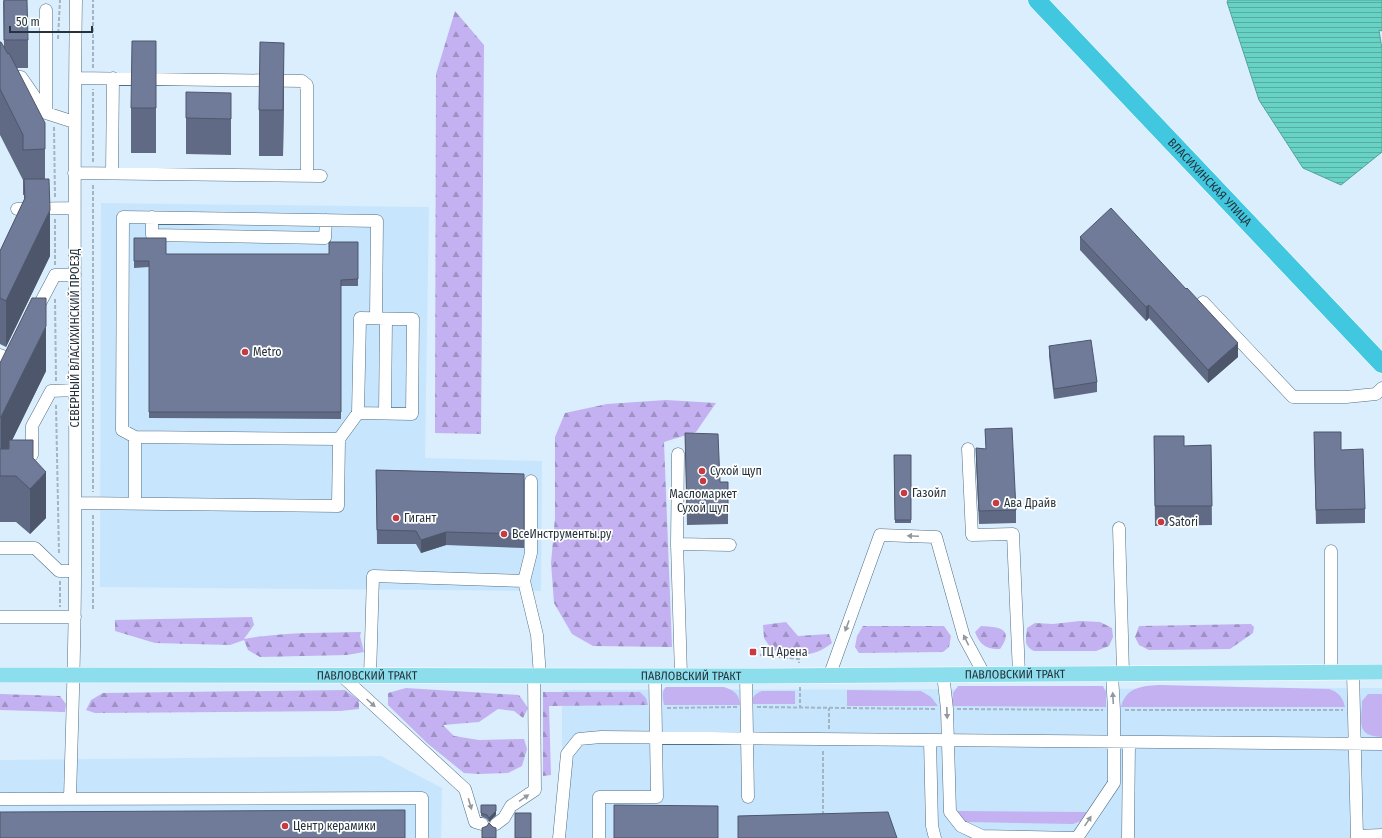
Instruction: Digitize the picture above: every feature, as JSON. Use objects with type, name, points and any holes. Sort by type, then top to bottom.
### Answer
[{"type":"highway","name":"ВЛАСИХИНСКАЯ УЛИЦА","points":[[1037,0],[1382,364]]},
{"type":"main road","name":"ПАВЛОВСКИЙ ТРАКТ","points":[[0,675],[746,676],[830,674],[1382,672]]},
{"type":"street","name":"СЕВЕРНЫЙ ВЛАСИХИНСКИЙ ПРОЕЗД","points":[[70,799],[75,617],[74,122],[76,0]]},
{"type":"street","points":[[46,10],[50,114]]},
{"type":"street","points":[[0,76],[21,77],[50,114],[74,122]]},
{"type":"street","points":[[75,78],[302,81],[307,85],[307,176]]},
{"type":"street","points":[[112,173],[113,78]]},
{"type":"street","points":[[74,173],[321,176]]},
{"type":"street","points":[[17,209],[74,208]]},
{"type":"street","points":[[339,439],[135,437],[122,430],[123,217],[378,221],[385,413]]},
{"type":"street","points":[[152,217],[152,235],[325,238],[326,220]]},
{"type":"street","points":[[29,324],[55,275],[75,275]]},
{"type":"street","points":[[1203,302],[1293,397],[1346,397],[1368,395],[1376,394],[1382,388]]},
{"type":"street","points":[[75,503],[338,506],[339,439],[358,413],[360,318],[413,320],[412,414],[358,413]]},
{"type":"street","points":[[0,355],[11,360],[18,346]]},
{"type":"street","points":[[32,464],[32,426],[51,391],[75,390]]},
{"type":"street","points":[[135,437],[135,504]]},
{"type":"street","points":[[968,448],[972,535],[1013,534],[1019,674]]},
{"type":"street","points":[[678,454],[678,544],[681,675]]},
{"type":"street","points":[[496,824],[504,818],[511,806],[535,790],[537,635],[524,581],[531,553],[531,481]]},
{"type":"street","points":[[943,674],[947,709],[950,812],[961,826],[982,836],[1077,838],[1114,783],[1113,742],[1117,674],[1119,528]]},
{"type":"street","points":[[830,674],[880,534],[936,536],[964,637],[984,674]]},
{"type":"street","points":[[678,544],[730,544]]},
{"type":"street","points":[[0,548],[35,548],[60,571],[75,571]]},
{"type":"street","points":[[1331,551],[1331,672]]},
{"type":"street","points":[[370,676],[373,576],[524,581]]},
{"type":"street","points":[[0,617],[75,617]]},
{"type":"street","points":[[1353,672],[1357,837],[1382,835]]},
{"type":"street","points":[[342,676],[465,789],[475,822],[482,824]]},
{"type":"street","points":[[599,838],[599,798],[657,797],[655,676]]},
{"type":"street","points":[[746,676],[748,797]]},
{"type":"street","points":[[559,838],[567,754],[579,740],[601,737],[656,736],[1382,744]]},
{"type":"street","points":[[930,740],[932,826],[936,838]]},
{"type":"street","points":[[1128,838],[1129,742]]},
{"type":"street","points":[[0,799],[422,798],[422,838]]},
{"type":"path","points":[[58,45],[60,0]]},
{"type":"path","points":[[93,610],[92,173],[94,0]]},
{"type":"path","points":[[50,114],[55,208],[55,275]]},
{"type":"path","points":[[55,298],[60,610]]},
{"type":"path","points":[[656,708],[747,707],[1354,710]]},
{"type":"path","points":[[823,821],[823,738],[828,735],[829,708]]},
{"type":"shaded area","points":[[1228,0],[1382,0],[1382,31],[1379,30],[1382,49],[1382,152],[1341,185],[1303,168],[1259,100],[1227,2]]},
{"type":"shaded area","points":[[101,203],[429,207],[425,458],[542,461],[541,591],[100,587]]},
{"type":"shaded area","points":[[1382,688],[1382,838],[562,838],[562,690]]},
{"type":"shaded area","points":[[381,756],[442,788],[441,838],[0,838],[0,760]]},
{"type":"green space","points":[[455,11],[484,45],[481,434],[435,433],[436,74]]},
{"type":"green space","points":[[666,400],[716,403],[696,432],[664,442],[672,647],[593,646],[572,634],[554,603],[551,563],[555,518],[555,437],[565,413],[607,404]]},
{"type":"green space","points":[[252,617],[254,625],[244,639],[288,634],[361,632],[360,636],[364,652],[347,655],[260,657],[248,650],[244,640],[230,645],[155,643],[115,631],[115,620]]},
{"type":"green space","points":[[1080,621],[1100,622],[1112,628],[1113,637],[1109,646],[1096,651],[1034,651],[1028,647],[1026,639],[1027,628],[1035,623],[1053,624]]},
{"type":"green space","points":[[786,622],[798,636],[829,634],[832,643],[817,652],[810,654],[797,654],[772,650],[764,638],[763,625]]},
{"type":"green space","points":[[1251,624],[1254,627],[1253,633],[1230,649],[1149,650],[1139,645],[1135,637],[1139,626]]},
{"type":"green space","points":[[863,626],[944,626],[951,636],[949,647],[943,652],[859,653],[855,647],[857,636]]},
{"type":"green space","points":[[981,626],[998,628],[1005,633],[1006,637],[1000,649],[991,649],[984,646],[979,640],[975,632]]},
{"type":"green space","points":[[1159,685],[1329,689],[1340,696],[1345,707],[1121,707],[1123,700],[1127,695],[1136,689]]},
{"type":"green space","points":[[958,686],[1103,686],[1106,692],[1106,707],[952,706],[953,693]]},
{"type":"green space","points":[[666,687],[724,687],[737,695],[740,705],[664,705],[663,693]]},
{"type":"green space","points":[[406,688],[519,695],[528,708],[523,718],[514,711],[498,709],[479,722],[443,725],[454,736],[479,740],[524,739],[527,749],[522,766],[508,773],[464,773],[427,743],[388,705],[388,693]]},
{"type":"green space","points":[[345,690],[359,700],[359,709],[340,711],[95,713],[86,710],[91,700],[103,693]]},
{"type":"green space","points":[[847,690],[921,691],[931,697],[938,706],[847,706]]},
{"type":"green space","points":[[762,691],[795,691],[795,704],[752,704],[754,696]]},
{"type":"green space","points":[[543,692],[640,692],[646,698],[648,705],[549,706],[551,775],[543,776]]},
{"type":"green space","points":[[0,694],[60,696],[66,704],[65,712],[0,710]]},
{"type":"green space","points":[[1368,694],[1382,694],[1382,737],[1367,734],[1362,726],[1362,701]]},
{"type":"green space","points":[[956,811],[1087,812],[1081,821],[1073,824],[967,822],[963,821]]},
{"type":"building","points":[[4,0],[27,0],[28,40],[4,40]]},
{"type":"building","points":[[132,41],[156,41],[156,108],[131,108]]},
{"type":"building","points":[[0,42],[8,54],[9,53],[45,123],[45,149],[23,150],[23,135],[0,89]]},
{"type":"building","points":[[260,42],[284,43],[283,110],[259,110]]},
{"type":"building","points":[[186,92],[231,93],[231,119],[186,118]]},
{"type":"building","points":[[24,179],[49,179],[50,210],[6,301],[0,298],[0,251],[25,198]]},
{"type":"building","points":[[1111,208],[1238,343],[1208,370],[1149,305],[1146,307],[1080,237]]},
{"type":"building","name":"Metro","points":[[134,238],[166,238],[166,254],[329,254],[329,242],[358,242],[358,279],[341,280],[341,412],[149,412],[149,261],[134,261]]},
{"type":"building","points":[[32,298],[46,298],[46,326],[0,417],[0,363]]},
{"type":"building","points":[[1091,340],[1097,382],[1054,389],[1049,346]]},
{"type":"building","points":[[1012,428],[1016,510],[979,511],[976,448],[986,449],[985,429]]},
{"type":"building","points":[[1314,432],[1341,432],[1341,450],[1363,449],[1365,509],[1316,510]]},
{"type":"building","name":"Сухой щуп","points":[[685,433],[718,434],[720,482],[728,482],[728,511],[687,512]]},
{"type":"building","points":[[1154,436],[1184,436],[1184,446],[1211,445],[1212,506],[1155,506]]},
{"type":"building","points":[[9,440],[33,440],[33,458],[46,472],[30,489],[16,476],[0,476],[0,449],[9,449]]},
{"type":"building","points":[[894,455],[911,455],[911,520],[895,520]]},
{"type":"building","points":[[376,470],[524,474],[524,534],[446,532],[421,540],[416,531],[377,530]]},
{"type":"building","points":[[481,805],[496,805],[496,811],[489,818],[487,815],[481,813]]},
{"type":"building","points":[[614,805],[718,806],[718,838],[614,838]]},
{"type":"building","points":[[405,810],[405,838],[0,838],[0,812]]},
{"type":"building","points":[[888,812],[897,838],[738,838],[738,816]]},
{"type":"building","points":[[515,813],[531,813],[531,838],[515,838]]},
{"type":"building","points":[[489,823],[496,828],[496,838],[482,838],[482,828],[487,826]]},
{"type":"place","name":"Metro","points":[[245,352]]},
{"type":"place","name":"Сухой щуп","points":[[702,471]]},
{"type":"place","name":"Масломаркет Сухой щуп","points":[[703,481]]},
{"type":"place","name":"Газойл","points":[[904,493]]},
{"type":"place","name":"Ава Драйв","points":[[996,503]]},
{"type":"place","name":"Гигант","points":[[396,518]]},
{"type":"place","name":"Satori","points":[[1161,522]]},
{"type":"place","name":"ВсеИнструменты.ру","points":[[504,534]]},
{"type":"place","name":"ТЦ Арена","points":[[753,652]]},
{"type":"place","name":"Центр керамики","points":[[285,826]]}]
